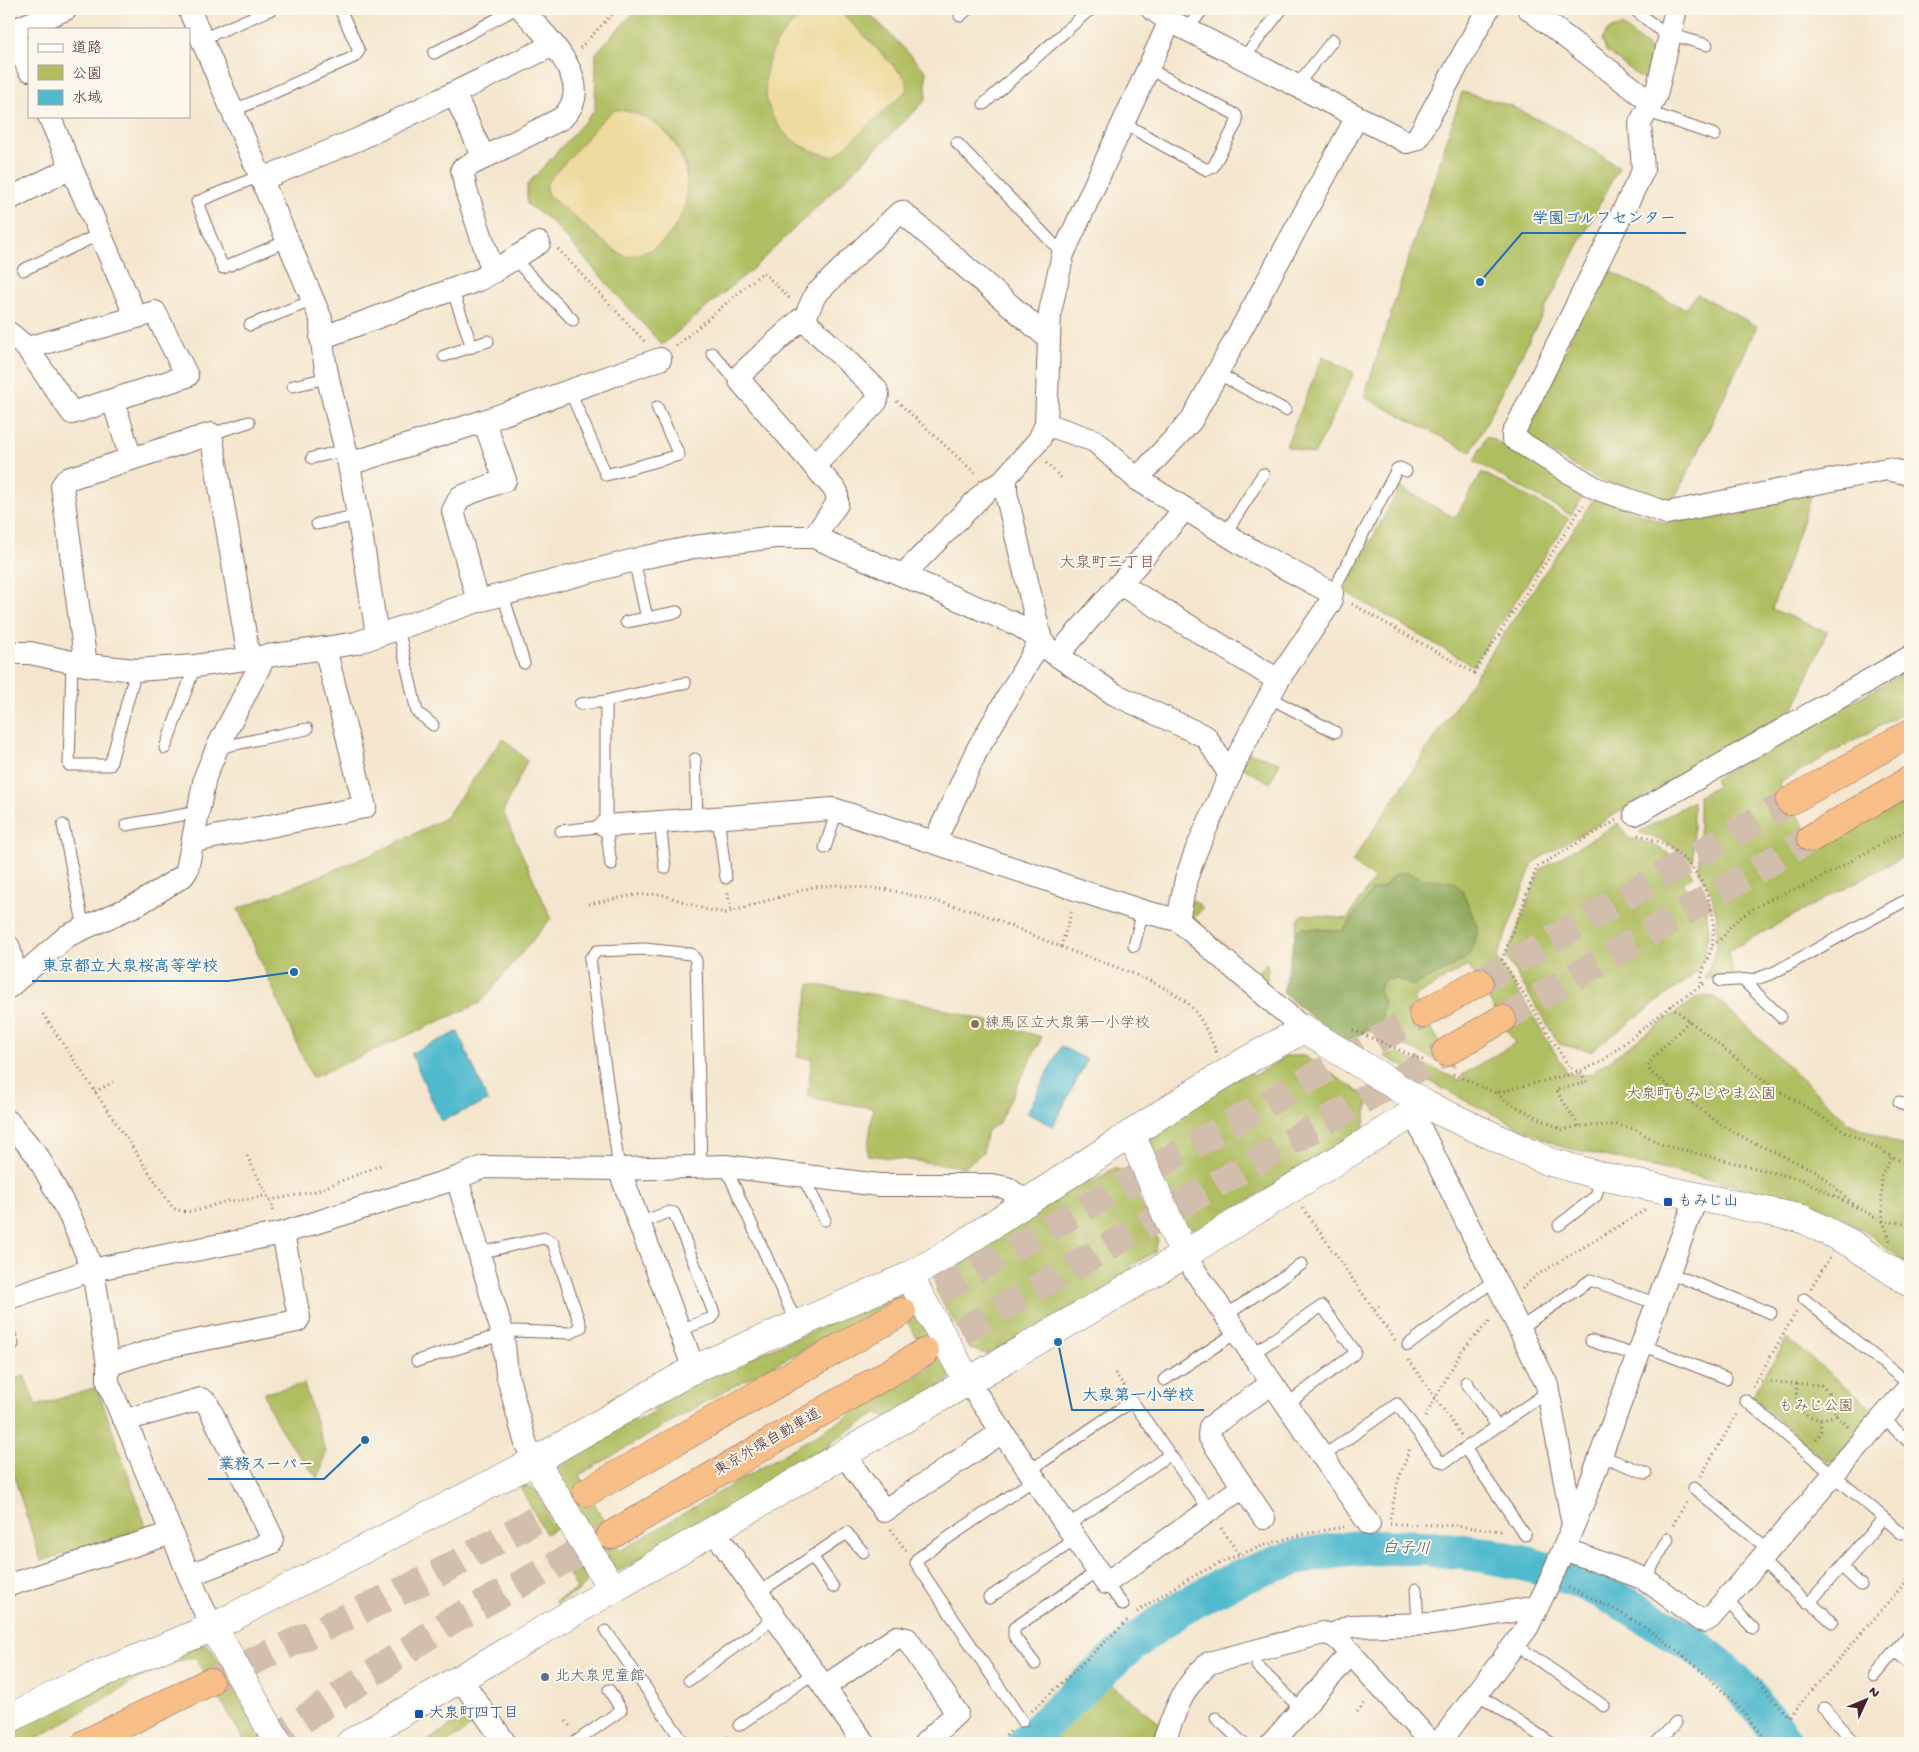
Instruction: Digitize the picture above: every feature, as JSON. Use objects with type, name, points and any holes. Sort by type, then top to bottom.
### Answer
[{"type":"highway","points":[[1790,802],[1910,733]]},
{"type":"highway","points":[[1811,838],[1910,780]]},
{"type":"highway","points":[[1423,1014],[1478,982]]},
{"type":"highway","points":[[1441,1062],[1502,1019]]},
{"type":"highway","points":[[587,1492],[902,1312]]},
{"type":"highway","name":"東京外環自動車道","points":[[611,1535],[925,1352]]},
{"type":"highway","points":[[86,1743],[209,1682]]},
{"type":"street","points":[[28,68],[10,31],[66,9]]},
{"type":"street","points":[[189,9],[289,240],[321,319],[321,338],[327,378],[387,632]]},
{"type":"street","points":[[493,272],[466,190],[462,169],[562,118],[572,109],[575,98],[575,85],[566,63],[522,9]]},
{"type":"street","points":[[902,575],[998,484],[1039,440],[1046,424],[1050,312],[1063,254],[1150,69],[1170,20],[1407,142],[1417,139],[1488,9]]},
{"type":"street","points":[[1676,9],[1656,95],[1640,123],[1643,171],[1513,434],[1516,442],[1595,488],[1668,513],[1887,469],[1910,474]]},
{"type":"street","points":[[1541,12],[1650,106]]},
{"type":"street","points":[[262,179],[359,139],[552,45]]},
{"type":"street","points":[[454,93],[484,158]]},
{"type":"street","points":[[1138,478],[1191,421],[1357,117]]},
{"type":"street","points":[[50,118],[136,317]]},
{"type":"street","points":[[9,199],[71,168]]},
{"type":"street","points":[[814,537],[837,504],[837,492],[740,381],[740,374],[806,315],[815,295],[898,214],[902,212],[1048,338]]},
{"type":"street","points":[[321,338],[452,290],[493,272],[540,243]]},
{"type":"street","points":[[9,333],[27,348],[72,414],[187,376],[155,312],[27,348]]},
{"type":"street","points":[[806,315],[876,389],[878,395],[876,402],[814,466]]},
{"type":"street","points":[[347,457],[484,421],[660,359]]},
{"type":"street","points":[[113,400],[131,459]]},
{"type":"street","points":[[478,602],[453,511],[460,497],[505,480],[484,421]]},
{"type":"street","points":[[1046,424],[1095,441],[1138,478],[1185,509],[1225,534],[1332,593],[1330,603],[1274,689],[1230,774],[1186,879],[1178,920]]},
{"type":"street","points":[[12,984],[67,936],[140,902],[183,876],[187,870],[205,777],[257,657],[212,434],[67,479],[62,486],[79,664]]},
{"type":"street","points":[[935,841],[976,752],[1041,640],[998,484]]},
{"type":"street","points":[[1057,656],[1185,509]]},
{"type":"street","points":[[9,653],[30,653],[79,664],[136,670],[195,666],[325,648],[356,643],[478,602],[634,560],[694,547],[739,540],[814,537],[1020,626],[1041,640],[1057,656],[1114,694],[1206,737],[1230,774]]},
{"type":"street","points":[[1120,584],[1274,689]]},
{"type":"street","points":[[194,841],[365,807],[325,648]]},
{"type":"street","points":[[1631,820],[1910,657]]},
{"type":"street","points":[[606,826],[708,817],[837,810],[1143,911],[1178,920],[1304,1029],[1420,1109],[1547,1161],[1601,1176],[1811,1222],[1852,1244],[1910,1283]]},
{"type":"street","points":[[9,947],[12,984]]},
{"type":"street","points":[[9,1719],[72,1686],[213,1627],[535,1460],[694,1369],[909,1276],[1028,1203],[1130,1134],[1251,1058],[1304,1029]]},
{"type":"street","points":[[350,1743],[1184,1255],[1420,1109]]},
{"type":"street","points":[[1420,1109],[1496,1279],[1549,1391],[1573,1526]]},
{"type":"street","points":[[12,1131],[37,1156],[62,1202],[86,1253],[91,1270],[108,1365],[108,1382],[122,1416],[126,1420],[213,1627],[278,1743]]},
{"type":"street","points":[[1130,1134],[1184,1255],[1322,1457],[1379,1524]]},
{"type":"street","points":[[9,1298],[91,1270],[280,1233],[457,1178],[483,1167],[619,1169],[725,1166],[879,1185],[992,1185],[1007,1188],[1028,1203]]},
{"type":"street","points":[[619,1169],[694,1369]]},
{"type":"street","points":[[457,1178],[503,1336],[507,1374],[526,1444],[612,1589]]},
{"type":"street","points":[[1163,1743],[1182,1692],[1195,1675],[1209,1663],[1323,1633],[1332,1635],[1433,1741],[1478,1694],[1516,1644],[1527,1628],[1550,1581],[1601,1456],[1697,1196]]},
{"type":"street","points":[[108,1365],[160,1348],[297,1321],[299,1318],[280,1233]]},
{"type":"street","points":[[909,1276],[968,1382],[1102,1577],[1210,1511],[1244,1487]]},
{"type":"street","points":[[1264,1518],[1209,1436],[1210,1427],[1272,1384]]},
{"type":"street","points":[[1564,1549],[1645,1580],[1700,1620],[1705,1621],[1726,1600],[1910,1386]]},
{"type":"street","points":[[126,1420],[201,1399],[208,1403],[272,1536],[271,1543],[190,1575]]},
{"type":"street","points":[[844,1454],[884,1511],[1002,1432]]},
{"type":"street","points":[[714,1531],[864,1743]]},
{"type":"street","points":[[9,1585],[172,1533]]},
{"type":"street","points":[[1332,1635],[1340,1629],[1350,1626],[1433,1624],[1537,1607]]},
{"type":"street","points":[[819,1680],[897,1638],[907,1639],[957,1712],[925,1743]]},
{"type":"street","points":[[1272,1743],[1350,1653]]},
{"type":"street","points":[[460,1678],[505,1743]]},
{"type":"lane","points":[[202,39],[272,9]]},
{"type":"lane","points":[[233,111],[354,57],[359,51],[340,9]]},
{"type":"lane","points":[[434,53],[515,9]]},
{"type":"lane","points":[[984,104],[1087,12],[1093,9]]},
{"type":"lane","points":[[1170,20],[1203,9]]},
{"type":"lane","points":[[1243,59],[1282,9]]},
{"type":"lane","points":[[1634,9],[1662,32],[1706,45]]},
{"type":"lane","points":[[1296,86],[1333,40]]},
{"type":"lane","points":[[1124,124],[1207,170],[1213,167],[1237,122],[1236,115],[1150,69]]},
{"type":"lane","points":[[1650,106],[1657,115],[1716,135]]},
{"type":"lane","points":[[956,142],[1063,254]]},
{"type":"lane","points":[[262,179],[257,177],[196,202],[224,268],[289,240]]},
{"type":"lane","points":[[23,270],[100,234]]},
{"type":"lane","points":[[514,259],[573,320]]},
{"type":"lane","points":[[452,290],[472,346]]},
{"type":"lane","points":[[250,325],[314,300]]},
{"type":"lane","points":[[444,356],[488,341]]},
{"type":"lane","points":[[712,353],[733,377],[740,377]]},
{"type":"lane","points":[[1217,373],[1285,410]]},
{"type":"lane","points":[[293,386],[327,378]]},
{"type":"lane","points":[[570,391],[606,475],[679,455],[656,407]]},
{"type":"lane","points":[[212,434],[249,422]]},
{"type":"lane","points":[[312,458],[347,457]]},
{"type":"lane","points":[[1332,593],[1397,469],[1400,468],[1406,471]]},
{"type":"lane","points":[[1225,534],[1263,474]]},
{"type":"lane","points":[[317,524],[358,515]]},
{"type":"lane","points":[[634,560],[647,618]]},
{"type":"lane","points":[[503,595],[524,664]]},
{"type":"lane","points":[[626,622],[677,612]]},
{"type":"lane","points":[[387,632],[417,712],[433,725]]},
{"type":"lane","points":[[79,664],[69,765],[110,766],[136,670]]},
{"type":"lane","points":[[165,748],[195,666]]},
{"type":"lane","points":[[580,704],[607,701],[685,683]]},
{"type":"lane","points":[[1274,689],[1335,732]]},
{"type":"lane","points":[[607,701],[606,826],[611,865]]},
{"type":"lane","points":[[217,748],[307,729]]},
{"type":"lane","points":[[695,759],[708,817],[726,878]]},
{"type":"lane","points":[[825,848],[837,810]]},
{"type":"lane","points":[[126,825],[198,812]]},
{"type":"lane","points":[[660,821],[665,868]]},
{"type":"lane","points":[[63,825],[84,928]]},
{"type":"lane","points":[[561,830],[606,826]]},
{"type":"lane","points":[[1720,981],[1743,980],[1773,973],[1910,898]]},
{"type":"lane","points":[[1134,946],[1143,911]]},
{"type":"lane","points":[[619,1169],[590,960],[597,951],[644,948],[691,954],[696,960],[701,1168]]},
{"type":"lane","points":[[1743,980],[1780,1017]]},
{"type":"lane","points":[[1899,1102],[1910,1108]]},
{"type":"lane","points":[[725,1166],[797,1324]]},
{"type":"lane","points":[[1559,1225],[1596,1196],[1601,1176]]},
{"type":"lane","points":[[808,1177],[807,1185],[824,1220]]},
{"type":"lane","points":[[639,1223],[669,1212],[674,1213],[714,1314],[712,1318],[680,1330]]},
{"type":"lane","points":[[417,1361],[513,1332],[571,1333],[578,1330],[581,1324],[553,1244],[544,1238],[479,1253]]},
{"type":"lane","points":[[1164,1380],[1302,1264]]},
{"type":"lane","points":[[1670,1273],[1771,1312]]},
{"type":"lane","points":[[1403,1345],[1496,1279]]},
{"type":"lane","points":[[1520,1328],[1591,1280],[1657,1304]]},
{"type":"lane","points":[[1804,1299],[1910,1386]]},
{"type":"lane","points":[[1251,1355],[1322,1306],[1355,1350],[1354,1354],[1286,1405]]},
{"type":"lane","points":[[9,1333],[14,1344]]},
{"type":"lane","points":[[1591,1340],[1640,1351],[1726,1378]]},
{"type":"lane","points":[[1466,1382],[1497,1426]]},
{"type":"lane","points":[[1322,1457],[1395,1405],[1399,1406],[1441,1462],[1467,1447],[1549,1391]]},
{"type":"lane","points":[[1745,1400],[1902,1534]]},
{"type":"lane","points":[[1022,1721],[916,1563],[918,1559],[1132,1401],[1210,1511]]},
{"type":"lane","points":[[1883,1418],[1910,1443]]},
{"type":"lane","points":[[1467,1447],[1524,1535]]},
{"type":"lane","points":[[989,1598],[1169,1455]]},
{"type":"lane","points":[[1601,1456],[1646,1473]]},
{"type":"lane","points":[[1694,1488],[1764,1554],[1806,1602],[1810,1602],[1832,1622]]},
{"type":"lane","points":[[1810,1602],[1884,1518]]},
{"type":"lane","points":[[758,1593],[847,1533],[863,1552]]},
{"type":"lane","points":[[1645,1580],[1668,1539]]},
{"type":"lane","points":[[812,1556],[833,1587]]},
{"type":"lane","points":[[1842,1567],[1861,1585]]},
{"type":"lane","points":[[1034,1664],[1014,1636],[1014,1628],[1102,1577],[1123,1605]]},
{"type":"lane","points":[[1416,1589],[1418,1625]]},
{"type":"lane","points":[[1726,1600],[1753,1628]]},
{"type":"lane","points":[[689,1680],[775,1618]]},
{"type":"lane","points":[[606,1631],[684,1743]]},
{"type":"lane","points":[[1874,1676],[1910,1633]]},
{"type":"lane","points":[[1516,1644],[1604,1706]]},
{"type":"lane","points":[[1895,1651],[1910,1664]]},
{"type":"lane","points":[[1257,1666],[1301,1710]]},
{"type":"lane","points":[[739,1726],[819,1680]]},
{"type":"lane","points":[[574,1743],[621,1710],[609,1690]]},
{"type":"lane","points":[[1478,1694],[1551,1743]]},
{"type":"lane","points":[[1824,1708],[1855,1743]]},
{"type":"lane","points":[[1216,1718],[1243,1743]]},
{"type":"lane","points":[[1656,1743],[1676,1723]]},
{"type":"path","points":[[566,63],[617,9]]},
{"type":"path","points":[[540,243],[547,237],[660,359],[763,272],[806,315]]},
{"type":"path","points":[[878,395],[887,395],[892,398],[998,484]]},
{"type":"path","points":[[1332,593],[1474,673],[1595,488]]},
{"type":"path","points":[[1631,820],[1630,834],[1652,839],[1672,849],[1684,858],[1702,882],[1713,913],[1712,945],[1700,976],[1702,985]]},
{"type":"path","points":[[1579,1126],[1556,1090],[1587,1082],[1579,1072],[1570,1068],[1502,960],[1537,867],[1631,820]]},
{"type":"path","points":[[1712,945],[1724,938],[1735,921],[1793,889],[1817,880],[1910,828]]},
{"type":"path","points":[[589,904],[634,895],[660,894],[704,909],[726,913],[813,887],[834,885],[890,890],[975,911],[1148,981],[1181,999],[1194,1010],[1216,1051]]},
{"type":"path","points":[[1061,947],[1078,889]]},
{"type":"path","points":[[1496,1093],[1579,1072],[1601,1062],[1702,985],[1720,981]]},
{"type":"path","points":[[1672,1006],[1764,1081],[1891,1158],[1910,1166]]},
{"type":"path","points":[[43,1014],[173,1208],[190,1213],[229,1201],[242,1202],[268,1195]]},
{"type":"path","points":[[1689,1021],[1652,1059],[1648,1067],[1651,1073],[1720,1124],[1748,1140],[1816,1171],[1862,1211]]},
{"type":"path","points":[[1350,1028],[1441,1062],[1496,1093],[1505,1101],[1563,1130],[1579,1126],[1617,1125],[1635,1128],[1660,1144],[1803,1180],[1883,1221],[1910,1224]]},
{"type":"path","points":[[1208,1056],[1225,1046]]},
{"type":"path","points":[[95,1092],[113,1082]]},
{"type":"path","points":[[247,1156],[268,1195],[280,1233]]},
{"type":"path","points":[[1890,1238],[1883,1221],[1881,1177],[1891,1158]]},
{"type":"path","points":[[270,1200],[313,1192],[384,1164]]},
{"type":"path","points":[[1300,1203],[1374,1309],[1403,1345]]},
{"type":"path","points":[[1379,1524],[1418,1432],[1462,1350],[1537,1275],[1655,1205]]},
{"type":"path","points":[[1374,1309],[1379,1306]]},
{"type":"path","points":[[1407,1357],[1467,1447]]},
{"type":"path","points":[[1756,1381],[1821,1385],[1828,1392],[1836,1415],[1864,1440]]},
{"type":"path","points":[[1797,1383],[1796,1401],[1802,1411],[1812,1419],[1820,1420],[1836,1415]]},
{"type":"path","points":[[1806,1452],[1819,1438],[1821,1430],[1820,1420]]},
{"type":"path","points":[[884,1511],[884,1517],[888,1524],[916,1563]]},
{"type":"path","points":[[1210,1511],[1240,1554]]},
{"type":"path","points":[[999,1743],[1131,1617],[1169,1589],[1240,1554],[1312,1531],[1379,1524],[1482,1527],[1524,1535]]},
{"type":"path","points":[[1757,1679],[1789,1717],[1910,1577]]},
{"type":"path","points":[[1550,1581],[1601,1602],[1690,1660],[1726,1692],[1768,1743]]},
{"type":"green space","points":[[637,9],[820,9],[815,10],[788,136],[803,147],[818,153],[902,74],[838,9],[865,9],[926,71],[926,100],[757,265],[662,345],[552,222],[527,204],[527,185],[595,110],[596,53]],"holes":[[[617,110],[629,112],[653,122],[672,139],[684,161],[687,177],[678,217],[663,241],[655,245],[619,254],[549,196]]]},
{"type":"green space","points":[[1622,26],[1656,53],[1652,71],[1645,79],[1638,76],[1606,51],[1602,40],[1608,30]]},
{"type":"green space","points":[[1462,92],[1509,105],[1571,136],[1619,167],[1471,452],[1364,397]]},
{"type":"green space","points":[[1604,268],[1685,309],[1697,294],[1757,326],[1694,461],[1673,500],[1653,498],[1614,486],[1523,437]]},
{"type":"green space","points":[[1323,356],[1354,373],[1314,455],[1286,446]]},
{"type":"green space","points":[[1487,436],[1585,493],[1571,515],[1474,461]]},
{"type":"green space","points":[[1482,472],[1569,519],[1473,666],[1344,591],[1400,487],[1455,518]]},
{"type":"green space","name":"大泉町もみじやま公園","points":[[1812,493],[1772,609],[1827,632],[1793,711],[1533,862],[1497,958],[1568,1074],[1589,1075],[1699,996],[1715,997],[1850,1124],[1910,1149],[1910,1266],[1869,1234],[1810,1202],[1559,1146],[1464,1100],[1384,1056],[1396,1053],[1460,1080],[1463,1078],[1462,1075],[1515,1043],[1468,965],[1413,998],[1456,1069],[1369,1030],[1382,1023],[1383,1000],[1379,991],[1383,981],[1396,978],[1469,908],[1462,890],[1453,881],[1422,879],[1406,872],[1394,875],[1384,887],[1372,891],[1343,931],[1303,928],[1296,931],[1298,919],[1303,914],[1347,919],[1374,879],[1352,862],[1595,497],[1666,523]]},
{"type":"green space","points":[[1910,669],[1910,709],[1779,783],[1816,848],[1910,796],[1910,853],[1728,951],[1733,975],[1706,979],[1705,977],[1716,950],[1717,920],[1711,892],[1699,871],[1699,796],[1717,785],[1714,779]]},
{"type":"green space","points":[[503,738],[527,761],[503,812],[551,918],[480,1003],[312,1078],[238,909],[376,853],[445,818]]},
{"type":"green space","points":[[1247,752],[1280,762],[1270,783],[1240,766]]},
{"type":"green space","points":[[1693,801],[1693,862],[1670,844],[1639,832]]},
{"type":"green space","points":[[1619,823],[1628,838],[1655,846],[1670,854],[1691,873],[1693,876],[1682,883],[1688,892],[1699,885],[1705,899],[1709,930],[1703,960],[1696,973],[1591,1051],[1559,1044],[1506,957],[1541,869]]},
{"type":"green space","points":[[1406,872],[1422,879],[1453,881],[1462,890],[1478,929],[1475,942],[1468,956],[1453,967],[1412,986],[1396,978],[1383,981],[1379,991],[1383,1000],[1382,1023],[1347,1041],[1334,1036],[1283,993],[1296,931],[1303,928],[1343,931],[1372,891],[1384,887],[1394,875]]},
{"type":"green space","points":[[1189,901],[1195,901],[1203,908],[1194,918],[1256,974],[1266,963],[1268,969],[1267,984],[1188,918]]},
{"type":"green space","points":[[810,984],[919,1002],[1042,1037],[998,1124],[987,1130],[983,1152],[965,1167],[867,1155],[873,1108],[807,1097],[812,1059],[797,1057]]},
{"type":"green space","points":[[1287,1056],[1304,1056],[1369,1098],[1363,1130],[1197,1232],[1184,1221],[1149,1144],[1152,1134],[1249,1070],[1254,1076]]},
{"type":"green space","points":[[1114,1168],[1127,1173],[1158,1240],[1155,1252],[1130,1266],[1135,1275],[987,1354],[970,1349],[936,1291],[942,1274],[965,1262],[962,1257],[1088,1175],[1093,1182]]},
{"type":"green space","points":[[898,1293],[905,1295],[948,1363],[950,1380],[891,1417],[876,1414],[829,1443],[833,1450],[619,1571],[614,1568],[557,1473],[557,1461],[631,1414],[636,1422],[655,1411],[657,1399]],"holes":[[[896,1302],[933,1366],[620,1551],[579,1475],[728,1389]]]},
{"type":"green space","name":"もみじ公園","points":[[1787,1338],[1878,1414],[1834,1462],[1827,1462],[1752,1397]]},
{"type":"green space","points":[[24,1375],[36,1406],[97,1387],[147,1529],[41,1561],[9,1461],[9,1381]]},
{"type":"green space","points":[[304,1384],[326,1453],[318,1479],[280,1428],[264,1393]]},
{"type":"green space","points":[[519,1485],[535,1489],[558,1527],[546,1534]]},
{"type":"green space","points":[[565,1540],[586,1577],[586,1584],[579,1591],[557,1603],[555,1601],[577,1589],[554,1547]]},
{"type":"green space","points":[[205,1643],[211,1649],[266,1743],[246,1743],[195,1657],[160,1666],[29,1743],[9,1743],[9,1731],[60,1704]]},
{"type":"green space","points":[[1108,1682],[1162,1725],[1155,1743],[1045,1743]]},
{"type":"green space","points":[[474,1711],[481,1721],[446,1743],[424,1743]]},
{"type":"sand","points":[[820,9],[838,9],[907,80],[907,90],[834,157],[818,153],[803,146],[784,132],[770,109],[766,91],[766,74],[770,56],[778,41],[790,27],[804,16]]},
{"type":"sand","points":[[616,110],[639,115],[658,126],[673,142],[682,161],[687,182],[685,203],[677,224],[662,242],[654,248],[626,257],[610,247],[549,196],[546,189],[547,183],[605,117]]},
{"type":"water","points":[[458,1032],[488,1101],[441,1121],[411,1053]]},
{"type":"water","points":[[1061,1046],[1087,1060],[1053,1126],[1027,1113]]},
{"type":"waterway","name":"白子川","points":[[1025,1743],[1119,1655],[1170,1616],[1197,1599],[1226,1584],[1292,1559],[1347,1549],[1381,1547],[1417,1548],[1488,1556],[1522,1563],[1555,1573],[1603,1592],[1674,1633],[1714,1661],[1746,1693],[1785,1743]]},
{"type":"tunnel","points":[[1479,982],[1790,801]]},
{"type":"tunnel","points":[[1502,1019],[1811,838]]},
{"type":"tunnel","points":[[902,1312],[1423,1014]]},
{"type":"tunnel","points":[[925,1352],[1446,1052]]},
{"type":"tunnel","points":[[209,1682],[429,1578],[583,1494]]},
{"type":"tunnel","points":[[268,1743],[449,1622],[608,1537]]},
{"type":"place","name":"学園ゴルフセンター","points":[[1480,282]]},
{"type":"place","name":"東京都立大泉桜高等学校","points":[[294,972]]},
{"type":"place","name":"練馬区立大泉第一小学校","points":[[975,1024]]},
{"type":"place","name":"もみじ山","points":[[1668,1202]]},
{"type":"place","name":"大泉第一小学校","points":[[1058,1342]]},
{"type":"place","name":"業務スーパー","points":[[365,1440]]},
{"type":"place","name":"北大泉児童館","points":[[545,1677]]},
{"type":"place","name":"大泉町四丁目","points":[[419,1714]]},
{"type":"district","name":"大泉町三丁目","points":[[1107,564]]}]
